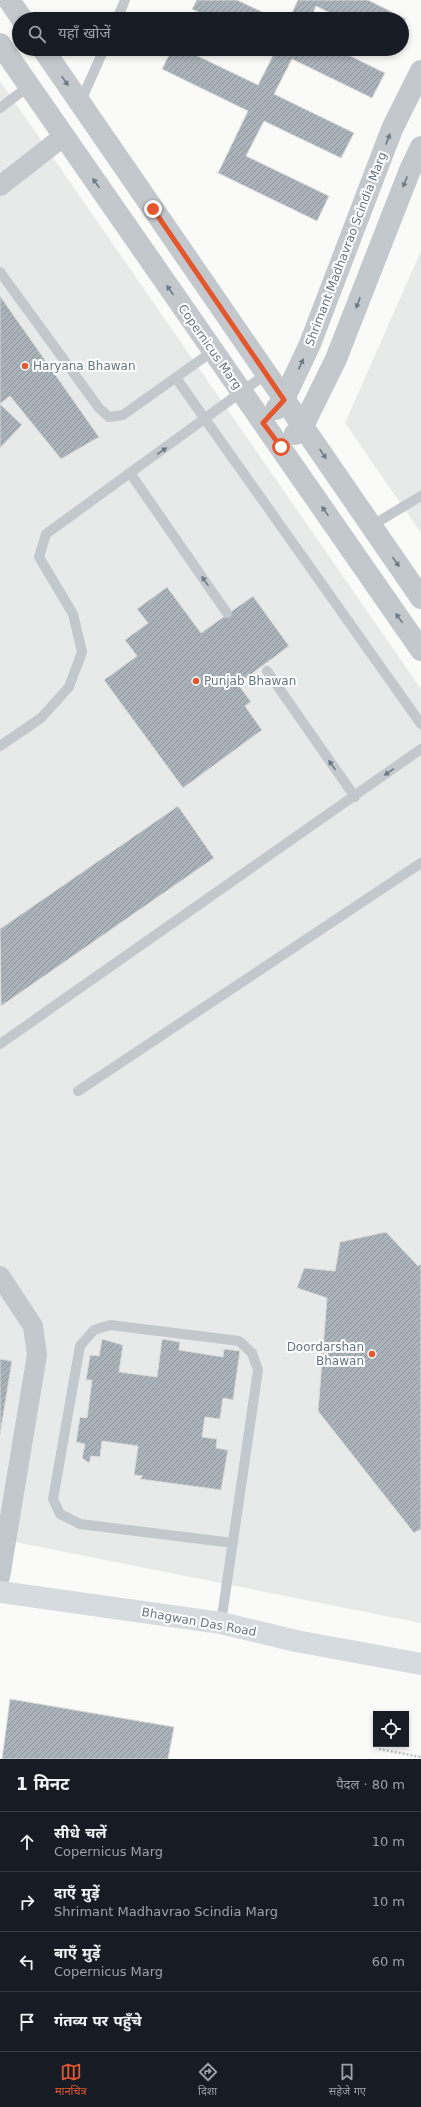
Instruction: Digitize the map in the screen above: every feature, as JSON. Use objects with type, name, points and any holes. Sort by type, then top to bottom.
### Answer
[{"type":"main road","name":"Bhagwan Das Road","points":[[0,1592],[221,1623],[296,1641],[421,1664]]},
{"type":"street","points":[[9,0],[17,12]]},
{"type":"street","name":"Copernicus Marg","points":[[0,44],[421,650]]},
{"type":"street","points":[[48,56],[421,598]]},
{"type":"street","name":"Shrimant Madhavrao Scindia Marg","points":[[263,423],[284,400],[310,344],[392,129],[421,71]]},
{"type":"street","points":[[0,186],[64,136]]},
{"type":"street","points":[[281,447],[303,426],[336,359],[410,170],[421,147]]},
{"type":"street","points":[[128,228],[153,209]]},
{"type":"street","points":[[0,1276],[33,1326],[37,1355],[0,1577]]},
{"type":"lane","points":[[120,12],[125,0]]},
{"type":"lane","points":[[80,103],[101,56]]},
{"type":"lane","points":[[0,108],[29,86]]},
{"type":"lane","points":[[0,272],[99,408],[109,417],[123,415],[213,351]]},
{"type":"lane","points":[[0,746],[41,718],[69,687],[82,652],[73,614],[39,557],[46,534],[266,374]]},
{"type":"lane","points":[[176,378],[206,418],[421,724]]},
{"type":"lane","points":[[130,473],[227,613]]},
{"type":"lane","points":[[371,526],[421,496]]},
{"type":"lane","points":[[267,671],[355,796]]},
{"type":"lane","points":[[0,1044],[421,749]]},
{"type":"lane","points":[[78,1091],[421,863]]},
{"type":"lane","points":[[221,1623],[233,1543],[258,1370],[252,1353],[239,1341],[110,1325],[94,1330],[80,1346],[53,1499],[60,1514],[80,1524],[233,1543]]},
{"type":"path","points":[[379,1749],[421,1757]]},
{"type":"shaded area","points":[[0,81],[421,689],[421,1623],[0,1539]]},
{"type":"shaded area","points":[[421,251],[421,533],[345,423]]},
{"type":"building","points":[[197,0],[237,0],[262,12],[198,12],[192,9]]},
{"type":"building","points":[[298,0],[368,0],[392,12],[328,12],[316,6],[313,12],[292,12]]},
{"type":"building","points":[[168,56],[198,56],[258,85],[273,56],[350,56],[385,73],[372,98],[292,59],[274,94],[354,133],[341,158],[264,121],[246,156],[329,196],[317,221],[218,173],[248,111],[162,69]]},
{"type":"building","name":"Haryana Bhawan","points":[[0,296],[99,437],[61,459],[10,396],[0,404]]},
{"type":"building","points":[[0,404],[22,425],[0,448]]},
{"type":"building","points":[[167,587],[201,633],[253,596],[289,646],[238,684],[251,702],[245,706],[262,730],[183,788],[104,680],[137,656],[125,640],[148,623],[137,609]]},
{"type":"building","points":[[178,806],[214,858],[1,1006],[0,929]]},
{"type":"building","name":"Doordarshan Bhawan","points":[[386,1232],[418,1266],[421,1264],[421,1529],[414,1533],[318,1411],[327,1298],[297,1288],[304,1268],[335,1271],[340,1242]]},
{"type":"building","points":[[102,1339],[123,1345],[119,1372],[157,1377],[162,1339],[180,1342],[179,1350],[223,1357],[224,1349],[240,1351],[233,1400],[223,1398],[220,1419],[205,1417],[202,1437],[217,1439],[216,1448],[228,1450],[221,1490],[140,1479],[143,1476],[134,1475],[138,1446],[102,1441],[100,1457],[91,1456],[89,1463],[82,1458],[85,1444],[76,1442],[80,1417],[87,1418],[92,1380],[86,1380],[90,1355],[99,1356]]},
{"type":"building","points":[[0,1359],[12,1361],[0,1435]]},
{"type":"building","points":[[10,1699],[174,1727],[168,1759],[2,1759]]},
{"type":"place","name":"Haryana Bhawan","points":[[25,366]]},
{"type":"place","name":"Punjab Bhawan","points":[[196,681]]},
{"type":"place","name":"Doordarshan Bhawan","points":[[372,1354]]},
{"type":"route","points":[[153,209],[284,400],[263,423],[281,447]]}]
